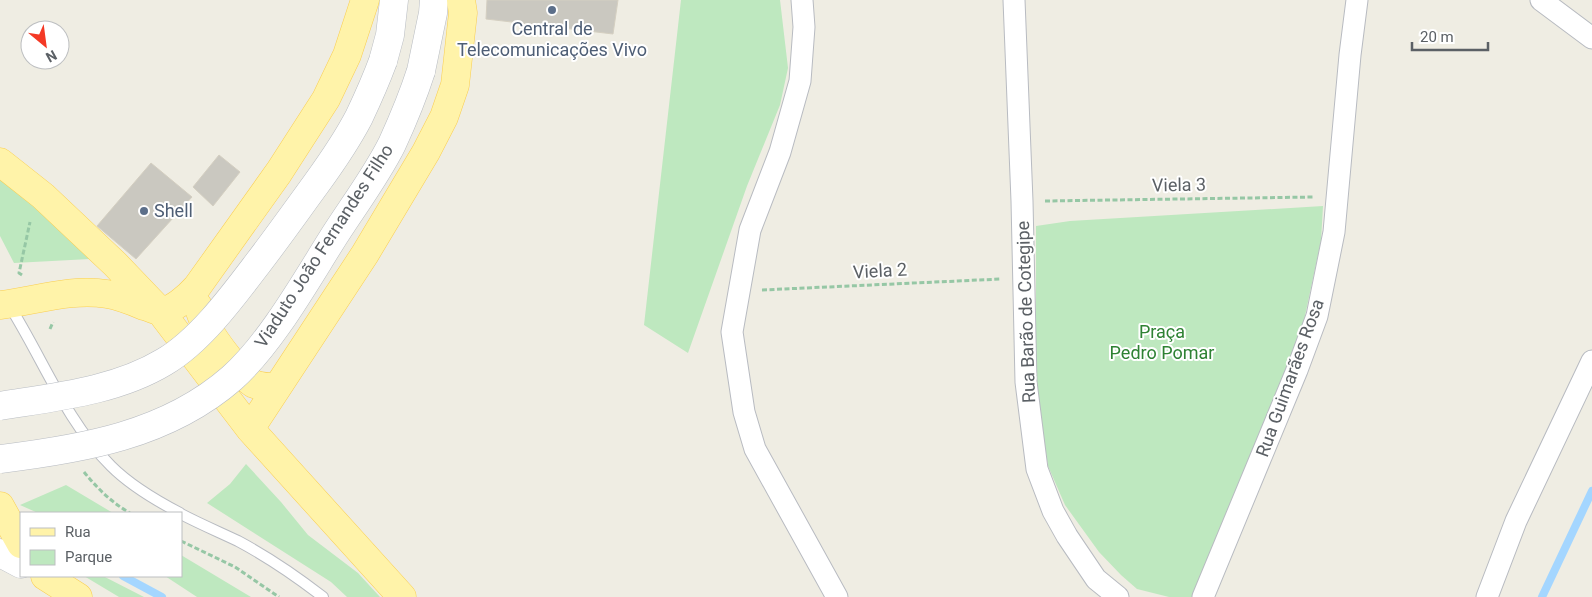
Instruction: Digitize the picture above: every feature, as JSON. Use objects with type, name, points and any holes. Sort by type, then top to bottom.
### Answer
[{"type":"main road","points":[[6,297],[108,294],[160,311],[185,299],[197,287],[279,172],[326,99],[347,55],[365,0]]},
{"type":"main road","points":[[0,406],[104,386],[143,373],[165,362],[181,350],[221,309],[285,227],[342,148],[359,118],[383,61],[390,35],[394,0]]},
{"type":"main road","name":"Viaduto João Fernandes Filho","points":[[0,459],[70,448],[141,431],[182,413],[208,397],[232,378],[266,340],[381,163],[402,121],[421,71],[433,14],[434,0]]},
{"type":"main road","points":[[250,429],[365,254],[426,152],[444,117],[457,68],[462,13],[461,0]]},
{"type":"main road","points":[[0,162],[43,196],[115,264],[160,311],[250,429],[402,597]]},
{"type":"main road","points":[[197,287],[201,316],[208,329],[244,376],[254,384],[277,387]]},
{"type":"main road","points":[[0,506],[20,542]]},
{"type":"main road","points":[[0,553],[20,563]]},
{"type":"main road","points":[[47,577],[78,597]]},
{"type":"street","points":[[802,0],[804,27],[800,81],[780,152],[750,230],[732,332],[744,412],[755,449],[837,597]]},
{"type":"street","name":"Rua Barão de Cotegipe","points":[[1014,0],[1022,201],[1026,382],[1037,469],[1053,512],[1067,536],[1096,578],[1118,597]]},
{"type":"street","name":"Rua Guimarães Rosa","points":[[1203,597],[1317,316],[1334,232],[1350,55],[1357,0]]},
{"type":"street","points":[[1541,0],[1592,38]]},
{"type":"street","points":[[1487,597],[1516,521],[1592,361]]},
{"type":"lane","points":[[1014,0],[1022,0]]},
{"type":"lane","points":[[6,297],[65,406],[86,437],[111,466],[138,489],[178,512]]},
{"type":"lane","points":[[182,514],[269,559],[322,597]]},
{"type":"path","name":"Viela 3","points":[[1022,201],[1337,197]]},
{"type":"path","points":[[6,297],[32,216]]},
{"type":"path","name":"Viela 2","points":[[738,292],[1024,278]]},
{"type":"path","points":[[84,471],[93,483],[118,506],[128,512]]},
{"type":"path","points":[[182,541],[235,567],[280,597]]},
{"type":"green space","points":[[681,0],[780,0],[788,68],[780,105],[747,186],[688,353],[644,325]]},
{"type":"green space","points":[[0,173],[31,199],[90,259],[14,263],[0,236]]},
{"type":"green space","name":"Praça Pedro Pomar","points":[[1323,206],[1321,241],[1303,325],[1283,379],[1192,597],[1169,597],[1137,589],[1099,552],[1065,505],[1048,466],[1036,387],[1036,226],[1070,221]]},
{"type":"green space","points":[[246,464],[308,535],[358,573],[380,597],[347,597],[331,582],[207,503],[230,484]]},
{"type":"green space","points":[[66,485],[111,512],[36,512],[20,505]]},
{"type":"green space","points":[[182,556],[251,597],[197,597],[167,577],[182,577]]},
{"type":"green space","points":[[86,577],[105,577],[144,597],[119,597]]},
{"type":"building","name":"Central de Telecomunicações Vivo","points":[[487,0],[618,0],[613,34],[486,19]]},
{"type":"building","name":"Shell","points":[[219,155],[240,172],[213,206],[193,187]]},
{"type":"building","name":"Shell","points":[[151,163],[192,197],[136,259],[97,226]]},
{"type":"waterway","points":[[1542,597],[1592,491]]},
{"type":"waterway","points":[[125,577],[162,597]]},
{"type":"place","name":"Central de Telecomunicações Vivo","points":[[552,10]]},
{"type":"place","name":"Shell","points":[[144,211]]}]
